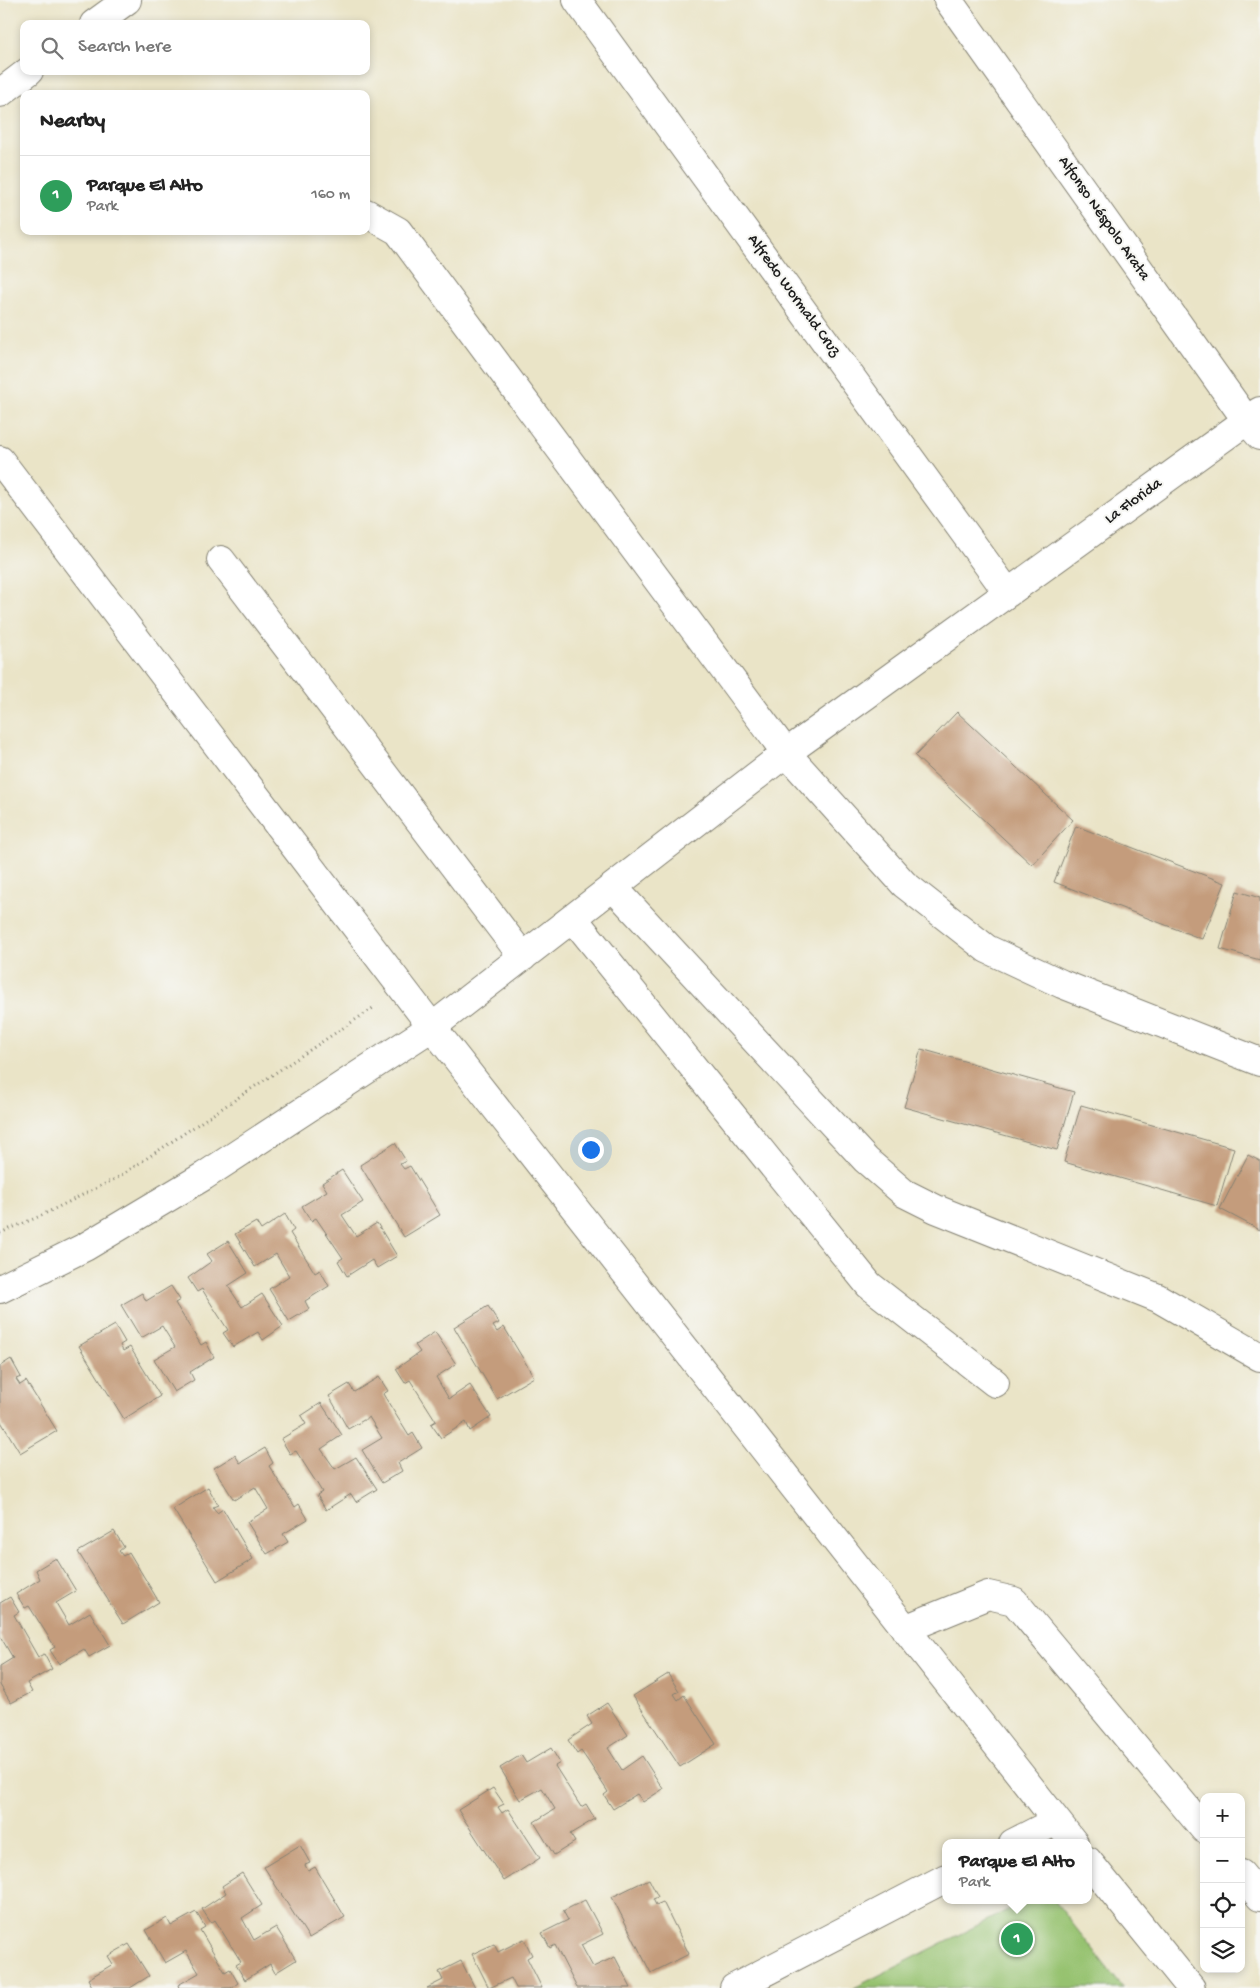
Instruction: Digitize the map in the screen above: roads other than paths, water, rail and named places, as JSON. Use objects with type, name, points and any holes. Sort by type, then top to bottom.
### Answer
[{"type":"street","points":[[100,20],[127,0]]},
{"type":"street","name":"Alfredo Wormald Cruz","points":[[577,0],[1008,593]]},
{"type":"street","name":"Alfonso Néspolo Arata","points":[[948,0],[1256,423]]},
{"type":"street","points":[[0,93],[25,75]]},
{"type":"street","points":[[370,215],[398,231],[786,753],[904,884],[986,948],[1062,984],[1260,1062]]},
{"type":"street","name":"La Florida","points":[[0,1289],[85,1247],[196,1181],[432,1027],[786,753],[1008,593],[1256,423]]},
{"type":"street","points":[[0,460],[432,1027],[1071,1839]]},
{"type":"street","points":[[221,560],[523,957]]},
{"type":"street","points":[[613,887],[866,1160],[904,1193],[936,1209],[1158,1298],[1260,1357]]},
{"type":"street","points":[[573,918],[869,1286],[995,1383]]},
{"type":"street","points":[[905,1629],[988,1595],[1014,1601],[1200,1824]]},
{"type":"street","points":[[1020,1839],[1056,1821]]},
{"type":"street","points":[[1092,1866],[1191,1988]]},
{"type":"street","points":[[1245,1879],[1260,1896]]},
{"type":"street","points":[[734,1988],[942,1880]]},
{"type":"place","name":"Parque El Alto","points":[[1017,1939]]}]
